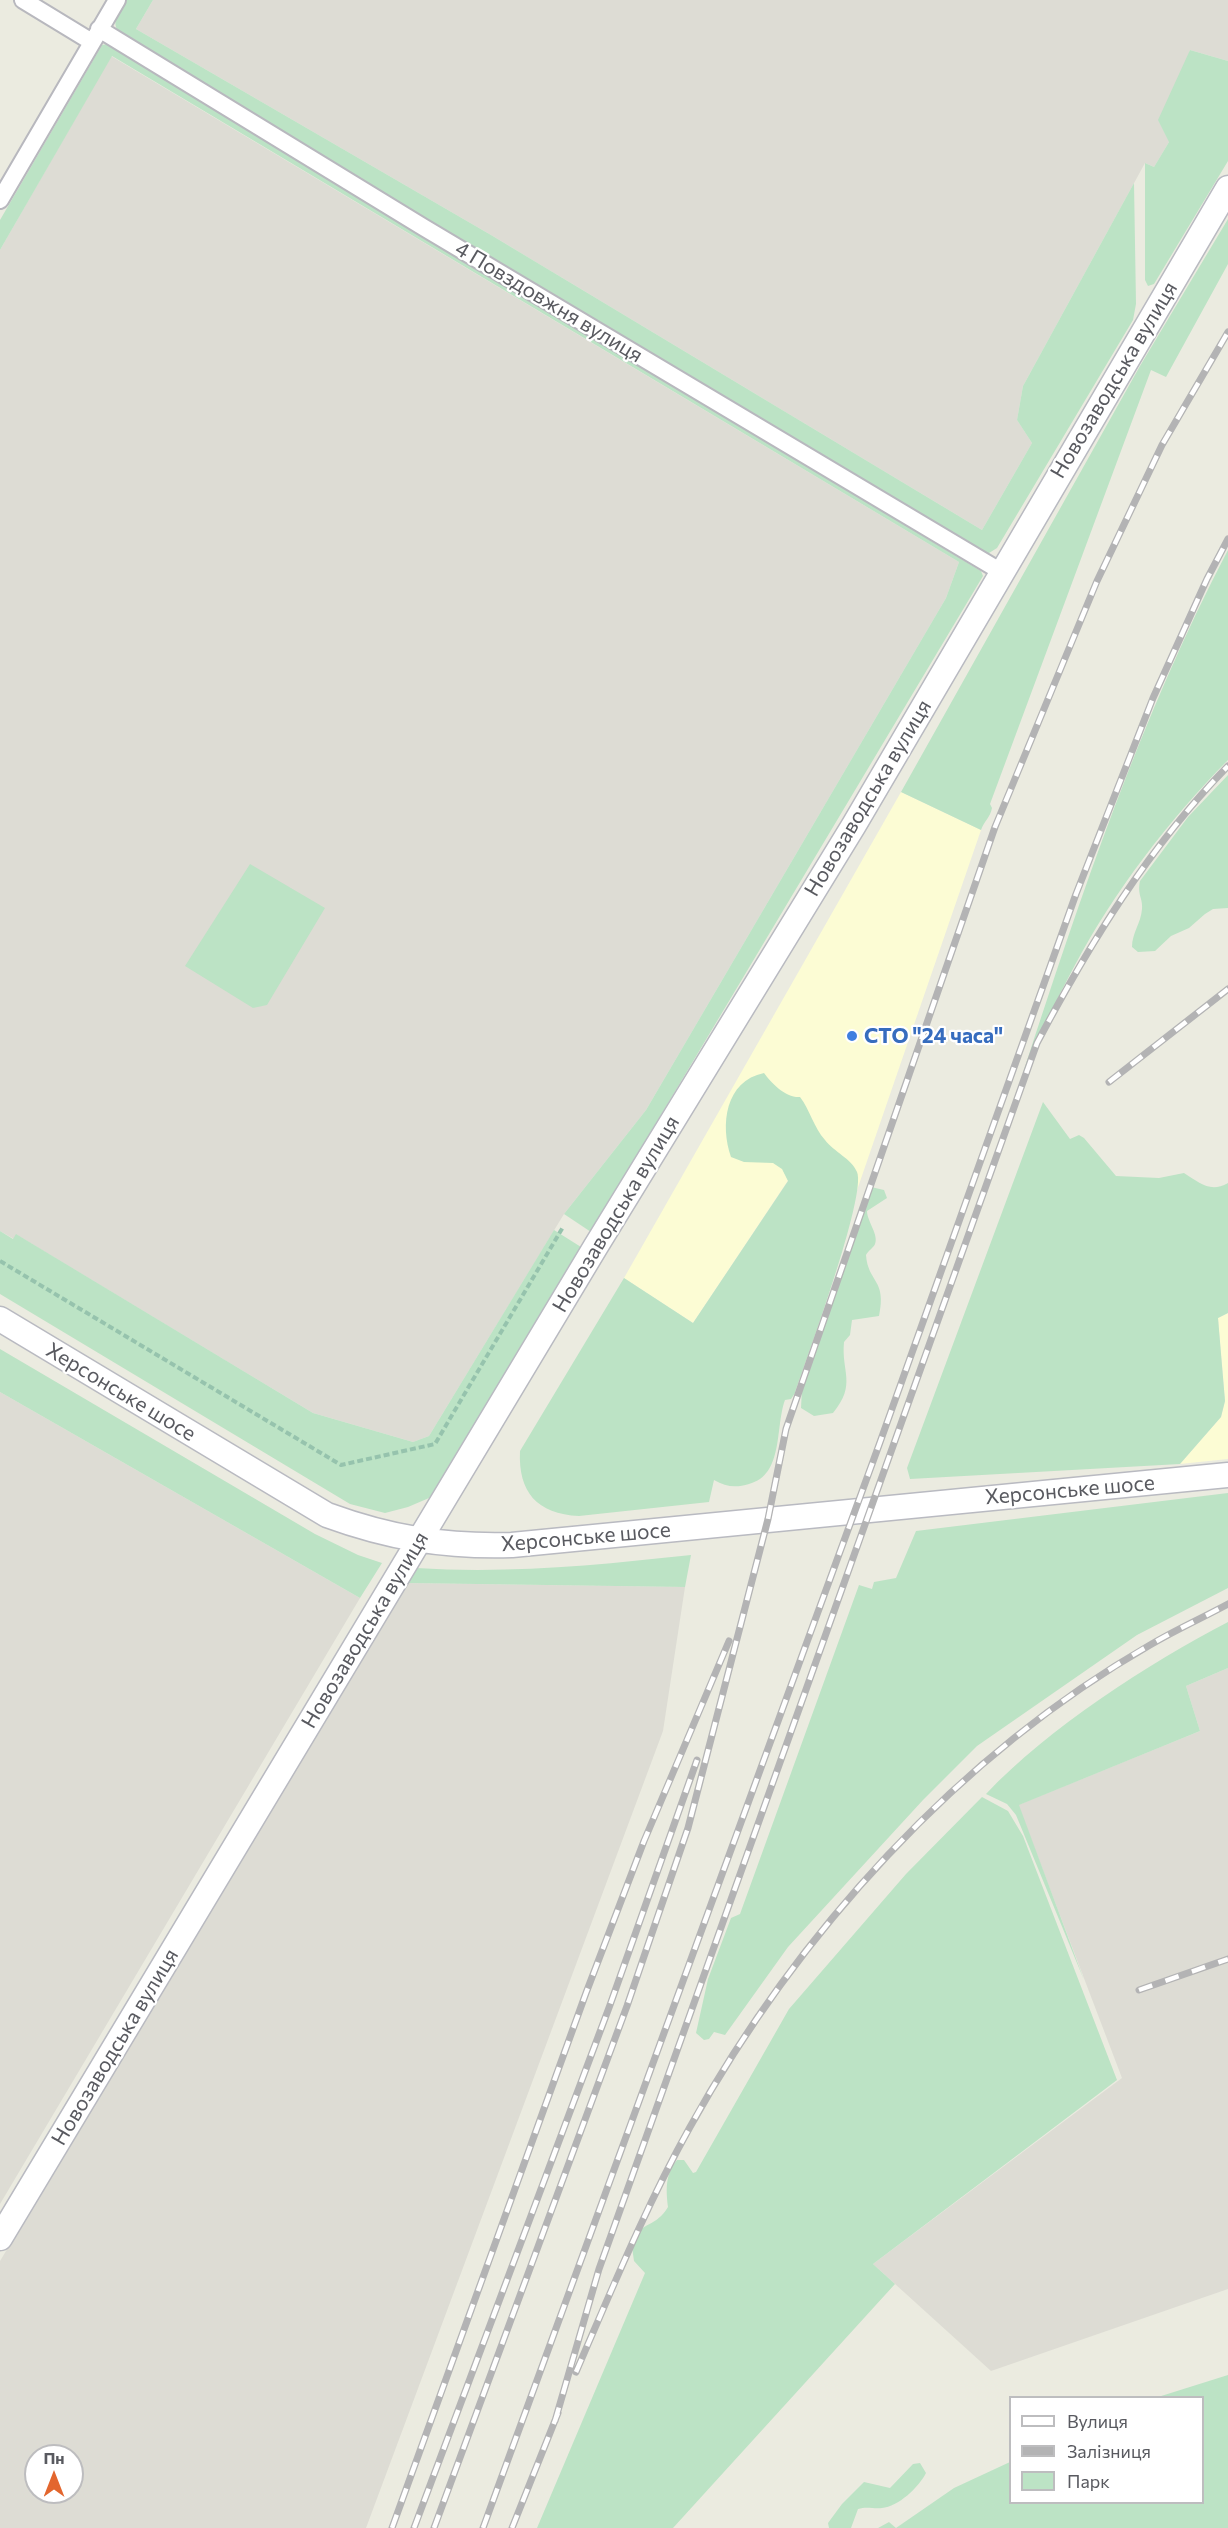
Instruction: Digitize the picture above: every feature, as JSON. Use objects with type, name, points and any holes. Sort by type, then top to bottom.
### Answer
[{"type":"street","name":"4 Повздовжня вулиця","points":[[23,0],[95,36],[423,227],[1000,571]]},
{"type":"street","points":[[0,200],[117,0]]},
{"type":"street","name":"Новозаводська вулиця","points":[[0,2238],[419,1541],[854,825],[1000,571],[1228,188]]},
{"type":"street","name":"Херсонське шосе","points":[[0,1319],[327,1515],[372,1532],[463,1547],[512,1545],[1228,1475]]},
{"type":"path","points":[[0,1261],[341,1465],[435,1444],[563,1227]]},
{"type":"shaded area","points":[[153,0],[1228,0],[1228,61],[1190,50],[1169,142],[1154,167],[1145,163],[1023,386],[1017,420],[1032,443],[982,530],[491,235],[136,29]]},
{"type":"shaded area","points":[[111,56],[959,562],[946,598],[646,1110],[564,1214],[429,1436],[413,1442],[313,1413],[17,1235],[14,1239],[0,1231],[0,250]]},
{"type":"shaded area","points":[[901,792],[981,830],[855,1196],[791,1176],[693,1323],[624,1278]]},
{"type":"shaded area","points":[[1228,1313],[1228,1459],[1180,1464],[1221,1417],[1225,1401],[1218,1318]]},
{"type":"shaded area","points":[[0,1392],[360,1598],[0,2204]]},
{"type":"shaded area","points":[[407,1583],[685,1587],[663,1731],[366,2528],[0,2528],[0,2261]]},
{"type":"shaded area","points":[[1228,1668],[1228,2289],[991,2371],[873,2264],[1122,2078],[1018,1805],[1200,1731],[1186,1686]]},
{"type":"green space","points":[[124,0],[153,0],[136,29],[491,235],[982,530],[1032,443],[1017,420],[1023,386],[1134,183],[1136,304],[1133,320],[997,548],[989,553],[979,553],[123,38],[115,24]]},
{"type":"green space","points":[[107,44],[981,571],[983,576],[591,1232],[564,1214],[646,1110],[946,598],[959,562],[112,56],[0,250],[0,220],[102,45]]},
{"type":"green space","points":[[1190,50],[1228,61],[1228,161],[1154,284],[1148,286],[1145,280],[1145,163],[1154,167],[1169,142],[1158,120]]},
{"type":"green space","points":[[1228,219],[1228,264],[1166,377],[1151,370],[990,804],[992,808],[981,830],[901,792],[1140,366]]},
{"type":"green space","points":[[1228,550],[1228,760],[1164,831],[1107,910],[1068,978],[1023,1073],[1090,873],[1140,741],[1167,677]]},
{"type":"green space","points":[[1228,775],[1228,908],[1213,909],[1189,928],[1171,936],[1155,951],[1138,952],[1132,947],[1142,909],[1140,881],[1188,817]]},
{"type":"green space","points":[[250,864],[325,908],[267,1005],[253,1008],[185,966]]},
{"type":"green space","points":[[764,1073],[784,1092],[800,1097],[821,1135],[855,1167],[858,1187],[845,1243],[822,1315],[795,1393],[791,1399],[785,1400],[773,1461],[768,1471],[760,1479],[749,1484],[731,1486],[714,1480],[709,1502],[579,1516],[552,1511],[533,1498],[527,1489],[522,1478],[520,1451],[624,1278],[693,1323],[788,1181],[782,1169],[773,1163],[744,1162],[731,1157],[728,1145],[726,1118],[734,1095],[741,1085]]},
{"type":"green space","points":[[1043,1102],[1070,1139],[1079,1135],[1084,1138],[1116,1176],[1159,1178],[1184,1173],[1205,1186],[1216,1187],[1228,1183],[1228,1313],[1218,1318],[1225,1401],[1221,1417],[1180,1464],[910,1479],[907,1468]]},
{"type":"green space","points":[[871,1187],[884,1190],[887,1198],[867,1211],[876,1240],[866,1255],[867,1264],[881,1295],[879,1316],[852,1320],[850,1335],[844,1342],[846,1386],[844,1394],[833,1413],[814,1416],[801,1408],[802,1389]]},
{"type":"green space","points":[[554,1230],[581,1247],[444,1479],[429,1498],[385,1513],[350,1504],[0,1294],[0,1231],[13,1239],[16,1234],[313,1413],[413,1442],[429,1436]]},
{"type":"green space","points":[[0,1349],[315,1534],[358,1555],[382,1563],[360,1598],[0,1392]]},
{"type":"green space","points":[[1228,1493],[1228,1588],[1137,1635],[977,1746],[923,1800],[788,1947],[725,2035],[714,2032],[709,2039],[704,2040],[696,2033],[708,1979],[731,1918],[740,1914],[859,1585],[872,1589],[874,1582],[896,1578],[916,1531]]},
{"type":"green space","points":[[691,1555],[685,1587],[407,1583],[416,1568],[519,1569]]},
{"type":"green space","points":[[1228,1622],[1228,1668],[1186,1686],[1200,1731],[1019,1805],[1084,1980],[1016,1815],[1007,1804],[986,1794],[1038,1745],[1100,1699],[1165,1657]]},
{"type":"green space","points":[[982,1797],[1008,1811],[1023,1836],[1117,2080],[873,2264],[895,2284],[673,2528],[537,2528],[645,2273],[634,2261],[631,2240],[640,2230],[659,2218],[668,2207],[667,2182],[673,2165],[677,2160],[684,2160],[693,2173],[696,2172],[789,2009],[906,1874]]},
{"type":"green space","points":[[1228,2375],[1228,2528],[896,2528],[954,2488],[1009,2462],[1009,2504],[1204,2504],[1204,2396],[1161,2396]]},
{"type":"green space","points":[[920,2463],[926,2473],[913,2490],[901,2500],[888,2507],[858,2509],[851,2528],[829,2528],[828,2523],[842,2504],[864,2482],[890,2488],[913,2464]]},
{"type":"green space","points":[[889,2522],[896,2528],[878,2528]]},
{"type":"railway","points":[[434,2528],[627,2006],[688,1828],[768,1519],[786,1429],[995,827],[1097,581],[1162,445],[1228,332]]},
{"type":"railway","points":[[483,2528],[879,1445],[1076,894],[1153,698],[1207,579],[1228,539]]},
{"type":"railway","points":[[555,2421],[599,2269],[1037,1043],[1078,969],[1146,863],[1199,797],[1228,766]]},
{"type":"railway","points":[[1109,1082],[1228,989]]},
{"type":"railway","points":[[576,2372],[644,2217],[690,2127],[733,2055],[780,1986],[832,1919],[888,1855],[948,1795],[1012,1740],[1079,1690],[1150,1645],[1228,1604]]},
{"type":"railway","points":[[392,2528],[586,1993],[644,1841],[729,1641]]},
{"type":"railway","points":[[414,2528],[610,2005],[697,1760]]},
{"type":"railway","points":[[1139,1990],[1228,1959]]},
{"type":"railway","points":[[512,2528],[558,2413]]},
{"type":"place","name":"СТО \"24 часа\"","points":[[852,1036]]}]
